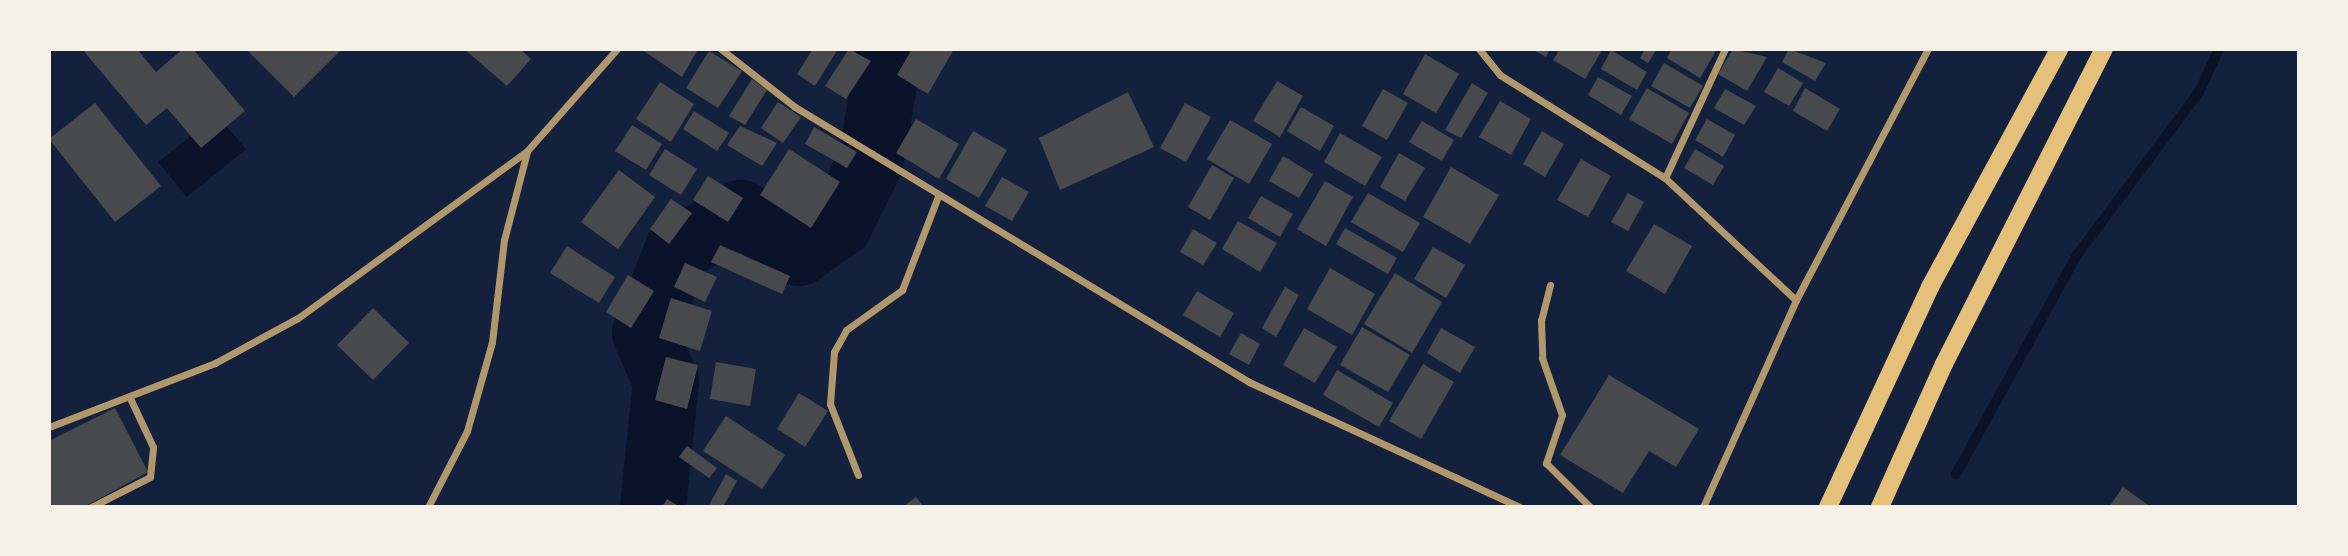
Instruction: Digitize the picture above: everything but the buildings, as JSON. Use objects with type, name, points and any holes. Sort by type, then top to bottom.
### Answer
[{"type":"main road","points":[[1828,507],[1930,287],[2059,49]]},
{"type":"main road","points":[[1880,507],[1944,363],[2105,49]]},
{"type":"street","points":[[49,427],[215,363],[298,318],[527,151],[617,49]]},
{"type":"street","points":[[722,49],[784,99],[935,194],[1249,382],[1520,507]]},
{"type":"street","points":[[1479,49],[1500,75],[1665,178],[1796,300]]},
{"type":"street","points":[[1665,178],[1725,49]]},
{"type":"street","points":[[1703,507],[1796,300],[1928,49]]},
{"type":"street","points":[[428,507],[467,431],[492,342],[504,240],[527,151]]},
{"type":"street","points":[[858,475],[830,404],[834,352],[846,330],[902,290],[935,194]]},
{"type":"street","points":[[1550,285],[1541,320],[1542,358],[1562,415],[1546,463],[1590,507]]},
{"type":"street","points":[[91,507],[150,477],[153,447],[129,396]]},
{"type":"water","points":[[217,116],[246,149],[187,197],[158,162]]},
{"type":"waterway","points":[[653,507],[666,382],[645,333],[678,249],[741,213],[799,253],[840,224],[871,161],[890,49]]},
{"type":"waterway","points":[[1956,474],[2077,255],[2199,92],[2219,49]]}]
